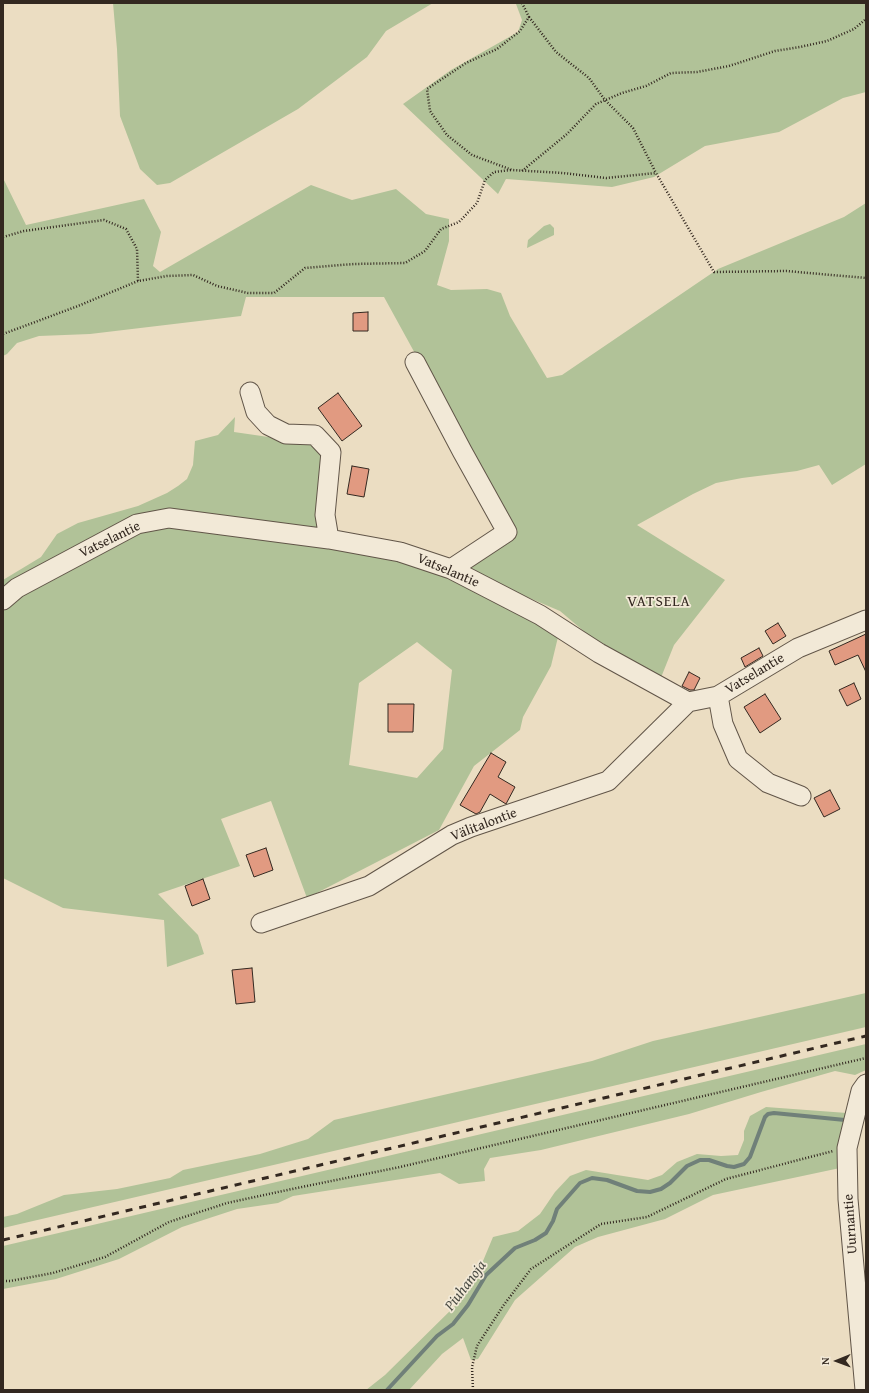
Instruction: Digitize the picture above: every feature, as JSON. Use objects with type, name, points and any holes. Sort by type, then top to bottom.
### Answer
[{"type":"street","points":[[415,362],[507,532],[450,569]]},
{"type":"street","points":[[250,392],[256,412],[268,425],[286,434],[315,435],[331,452],[325,515],[329,538]]},
{"type":"street","name":"Vatselantie","points":[[3,600],[17,588],[137,524],[156,520],[169,518],[329,538],[400,552],[450,569],[540,615],[599,653],[688,702],[718,696],[798,648],[866,620]]},
{"type":"street","points":[[718,696],[723,724],[738,759],[768,783],[800,796]]},
{"type":"street","name":"Välitalontie","points":[[261,923],[369,886],[452,835],[471,826],[608,781],[688,702]]},
{"type":"street","name":"Uurnantie","points":[[865,1390],[848,1199],[847,1148],[861,1091],[866,1084]]},
{"type":"path","points":[[522,3],[530,17],[556,52],[589,78],[605,100],[633,128],[656,173],[714,272],[786,271],[866,278]]},
{"type":"path","points":[[512,170],[472,155],[447,135],[430,111],[427,89],[466,63],[497,49],[520,31],[530,17]]},
{"type":"path","points":[[522,171],[567,134],[596,104],[605,100],[646,86],[671,73],[697,72],[729,66],[775,51],[827,41],[854,29],[866,19]]},
{"type":"path","points":[[3,334],[78,306],[138,281],[167,276],[193,275],[217,286],[248,293],[274,293],[305,268],[354,264],[405,263],[425,251],[441,229],[459,222],[477,202],[485,180],[494,172],[512,170],[606,178],[656,173]]},
{"type":"path","points":[[3,237],[24,231],[104,220],[126,229],[137,249],[138,281]]},
{"type":"path","points":[[3,1281],[53,1273],[105,1257],[168,1222],[228,1203],[400,1167],[866,1058]]},
{"type":"path","points":[[474,1390],[472,1367],[477,1346],[503,1306],[531,1269],[601,1224],[647,1217],[726,1179],[847,1148]]},
{"type":"green space","points":[[113,3],[433,3],[386,31],[367,57],[298,109],[170,183],[157,185],[140,169],[120,116]]},
{"type":"green space","points":[[866,3],[866,92],[843,98],[779,132],[705,146],[654,177],[612,187],[506,179],[498,194],[403,104],[451,70],[518,32],[522,20],[516,4]]},
{"type":"green space","points":[[3,178],[26,225],[144,199],[161,232],[153,266],[160,272],[311,185],[352,200],[396,189],[426,214],[449,219],[449,241],[437,285],[451,290],[487,289],[501,293],[510,316],[547,378],[562,375],[718,269],[844,217],[866,203],[866,464],[832,485],[819,465],[797,471],[716,483],[637,525],[725,580],[674,645],[660,680],[586,633],[560,611],[461,569],[515,530],[467,448],[384,297],[246,297],[241,316],[90,334],[39,336],[17,343],[7,354],[3,356]]},
{"type":"green space","points":[[550,224],[554,228],[554,235],[527,248],[528,240],[544,226]]},
{"type":"green space","points":[[235,417],[234,432],[310,443],[323,457],[320,533],[176,513],[3,592],[3,580],[41,557],[57,534],[78,523],[138,506],[167,493],[178,486],[187,479],[193,465],[195,441],[218,435]]},
{"type":"green space","points":[[163,526],[305,544],[399,560],[438,573],[483,593],[558,637],[551,666],[523,717],[520,730],[474,766],[439,830],[307,898],[271,801],[221,819],[240,866],[158,894],[198,935],[204,954],[167,967],[164,920],[63,908],[3,878],[3,606],[127,536]],"holes":[[[417,642],[452,670],[443,749],[417,778],[349,765],[359,683]]]},
{"type":"green space","points":[[866,993],[866,1027],[3,1228],[3,1217],[17,1214],[64,1195],[117,1189],[170,1178],[183,1170],[260,1154],[308,1139],[334,1120],[592,1061],[653,1041]]},
{"type":"green space","points":[[866,1044],[866,1070],[855,1075],[835,1071],[689,1114],[541,1150],[490,1158],[484,1169],[485,1181],[459,1184],[440,1173],[293,1196],[278,1203],[237,1209],[182,1227],[119,1259],[56,1279],[3,1289],[3,1246]]},
{"type":"green space","points":[[766,1107],[847,1113],[840,1168],[713,1195],[665,1219],[598,1237],[575,1247],[515,1300],[478,1359],[471,1360],[463,1338],[442,1354],[409,1390],[366,1390],[385,1375],[457,1304],[483,1261],[493,1237],[518,1231],[540,1214],[555,1192],[570,1176],[586,1170],[648,1180],[662,1175],[677,1162],[697,1154],[721,1156],[738,1155],[744,1140],[744,1131],[750,1116]]},
{"type":"building","points":[[368,312],[368,331],[353,331],[353,313]]},
{"type":"building","points":[[338,393],[362,426],[342,441],[318,408]]},
{"type":"building","points":[[352,466],[369,469],[364,497],[347,494]]},
{"type":"building","points":[[778,623],[786,636],[773,644],[765,631]]},
{"type":"building","points":[[866,634],[866,672],[858,655],[835,665],[829,651]]},
{"type":"building","points":[[759,648],[763,656],[745,667],[741,658]]},
{"type":"building","points":[[689,672],[700,678],[694,690],[690,690],[682,686]]},
{"type":"building","points":[[854,683],[861,699],[847,706],[839,690]]},
{"type":"building","points":[[765,694],[781,719],[760,733],[744,707]]},
{"type":"building","points":[[388,704],[414,704],[413,732],[388,732]]},
{"type":"building","points":[[491,753],[506,762],[498,777],[515,787],[506,804],[490,794],[480,812],[476,814],[460,805]]},
{"type":"building","points":[[830,790],[840,809],[824,817],[814,798]]},
{"type":"building","points":[[266,848],[273,870],[254,877],[246,855]]},
{"type":"building","points":[[203,879],[210,899],[192,906],[185,886]]},
{"type":"building","points":[[252,968],[255,1002],[236,1004],[232,970]]},
{"type":"waterway","name":"Piuhanoja","points":[[387,1390],[437,1336],[453,1324],[468,1305],[486,1275],[515,1248],[535,1240],[546,1233],[553,1221],[557,1209],[580,1183],[592,1178],[607,1180],[637,1191],[650,1192],[661,1189],[670,1183],[687,1166],[700,1160],[709,1160],[734,1167],[744,1164],[750,1157],[765,1117],[768,1114],[774,1113],[845,1120]]},
{"type":"railway","points":[[3,1240],[866,1036]]},
{"type":"district","name":"VATSELA","points":[[659,602]]}]
